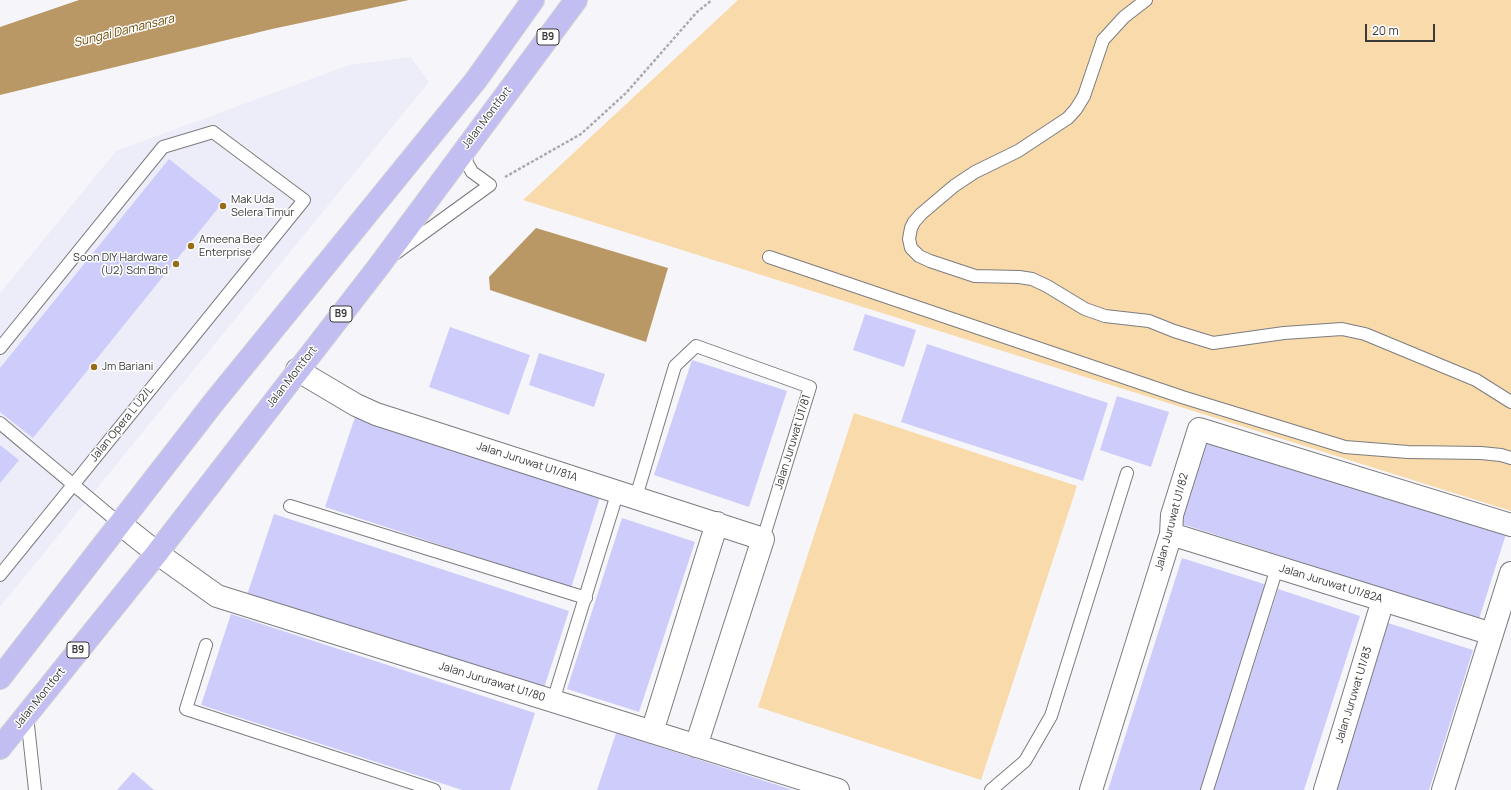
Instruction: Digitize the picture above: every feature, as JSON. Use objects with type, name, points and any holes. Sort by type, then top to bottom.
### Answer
[{"type":"main road","points":[[0,678],[214,402],[476,80],[533,0]]},
{"type":"main road","name":"Jalan Montfort","points":[[0,748],[157,553],[297,370],[379,266],[576,0]]},
{"type":"street","name":"Jalan Juruwat U1/81A","points":[[297,370],[356,405],[376,414],[763,539]]},
{"type":"street","name":"Jalan Juruwat U1/82","points":[[1091,790],[1171,534],[1172,515],[1199,429],[1511,524]]},
{"type":"street","name":"Jalan Jururawat U1/80","points":[[119,523],[157,553],[217,596],[838,790]]},
{"type":"street","points":[[652,732],[717,523]]},
{"type":"street","name":"Jalan Juruwat U1/82A","points":[[1171,534],[1492,634]]},
{"type":"street","name":"Jalan Juruwat U1/81","points":[[696,746],[763,539]]},
{"type":"street","points":[[1444,790],[1511,573]]},
{"type":"street","name":"Jalan Juruwat U1/83","points":[[1325,790],[1383,600]]},
{"type":"lane","points":[[1146,0],[1124,17],[1103,40],[1084,96],[1068,118],[1018,151],[975,172],[954,186],[921,214],[914,222],[910,228],[909,240],[911,248],[920,256],[930,261],[975,276],[1019,277],[1032,279],[1047,286],[1085,309],[1105,316],[1149,321],[1174,331],[1213,343],[1284,333],[1342,329],[1365,334],[1476,380],[1511,402]]},
{"type":"lane","name":"Jalan Opera L U2/L","points":[[0,348],[163,147],[213,132],[304,200],[0,575]]},
{"type":"lane","points":[[379,266],[490,186],[472,172],[467,163],[465,148]]},
{"type":"lane","points":[[769,258],[1182,397],[1345,447],[1408,452],[1481,453],[1511,458]]},
{"type":"lane","name":"Jalan Juruwat U1/81","points":[[627,494],[676,366],[696,346],[810,387],[763,539]]},
{"type":"lane","points":[[0,423],[119,523]]},
{"type":"lane","points":[[990,790],[1025,761],[1051,716],[1127,473]]},
{"type":"lane","points":[[554,701],[586,598],[627,494]]},
{"type":"lane","points":[[290,506],[586,598]]},
{"type":"lane","points":[[1207,790],[1277,568]]},
{"type":"lane","points":[[206,645],[186,708],[434,790]]},
{"type":"lane","points":[[27,715],[35,790]]},
{"type":"path","points":[[490,186],[581,134],[626,93],[697,12],[712,0]]},
{"type":"shaded area","points":[[738,0],[1511,0],[1511,511],[523,200]]},
{"type":"shaded area","points":[[411,57],[429,82],[0,607],[0,293],[116,151],[349,65]]},
{"type":"shaded area","points":[[854,413],[1077,486],[981,780],[758,707]]},
{"type":"water","name":"Sungai Damansara","points":[[79,0],[409,0],[272,29],[0,95],[0,27]]},
{"type":"water","points":[[536,228],[668,268],[646,342],[490,290],[489,277]]},
{"type":"building","points":[[169,159],[223,202],[33,438],[0,412],[0,368]]},
{"type":"building","points":[[865,314],[916,330],[904,367],[853,350]]},
{"type":"building","points":[[450,327],[530,355],[509,415],[429,387]]},
{"type":"building","points":[[927,344],[1108,403],[1083,481],[901,422]]},
{"type":"building","points":[[539,353],[605,374],[594,407],[529,385]]},
{"type":"building","points":[[692,360],[787,391],[749,507],[654,475]]},
{"type":"building","points":[[1117,396],[1169,412],[1151,467],[1100,450]]},
{"type":"building","points":[[356,414],[601,494],[571,588],[325,507]]},
{"type":"building","points":[[1207,435],[1507,531],[1479,619],[1179,523]]},
{"type":"building","points":[[0,445],[19,460],[0,483]]},
{"type":"building","points":[[274,514],[569,611],[543,691],[247,595]]},
{"type":"building","points":[[622,518],[695,542],[639,712],[567,689]]},
{"type":"building","points":[[1182,558],[1267,585],[1202,790],[1108,790]]},
{"type":"building","points":[[1278,589],[1360,616],[1304,790],[1214,790]]},
{"type":"building","points":[[231,614],[535,713],[510,790],[462,790],[201,705]]},
{"type":"building","points":[[1388,623],[1473,650],[1429,790],[1335,790]]},
{"type":"building","points":[[616,733],[793,790],[597,790]]},
{"type":"building","points":[[133,772],[154,790],[117,790]]},
{"type":"place","name":"Mak Uda Selera Timur","points":[[223,206]]},
{"type":"place","name":"Ameena Bee Enterprise","points":[[191,246]]},
{"type":"place","name":"Soon DIY Hardware (U2) Sdn Bhd","points":[[176,264]]},
{"type":"place","name":"Jm Bariani","points":[[94,367]]}]
